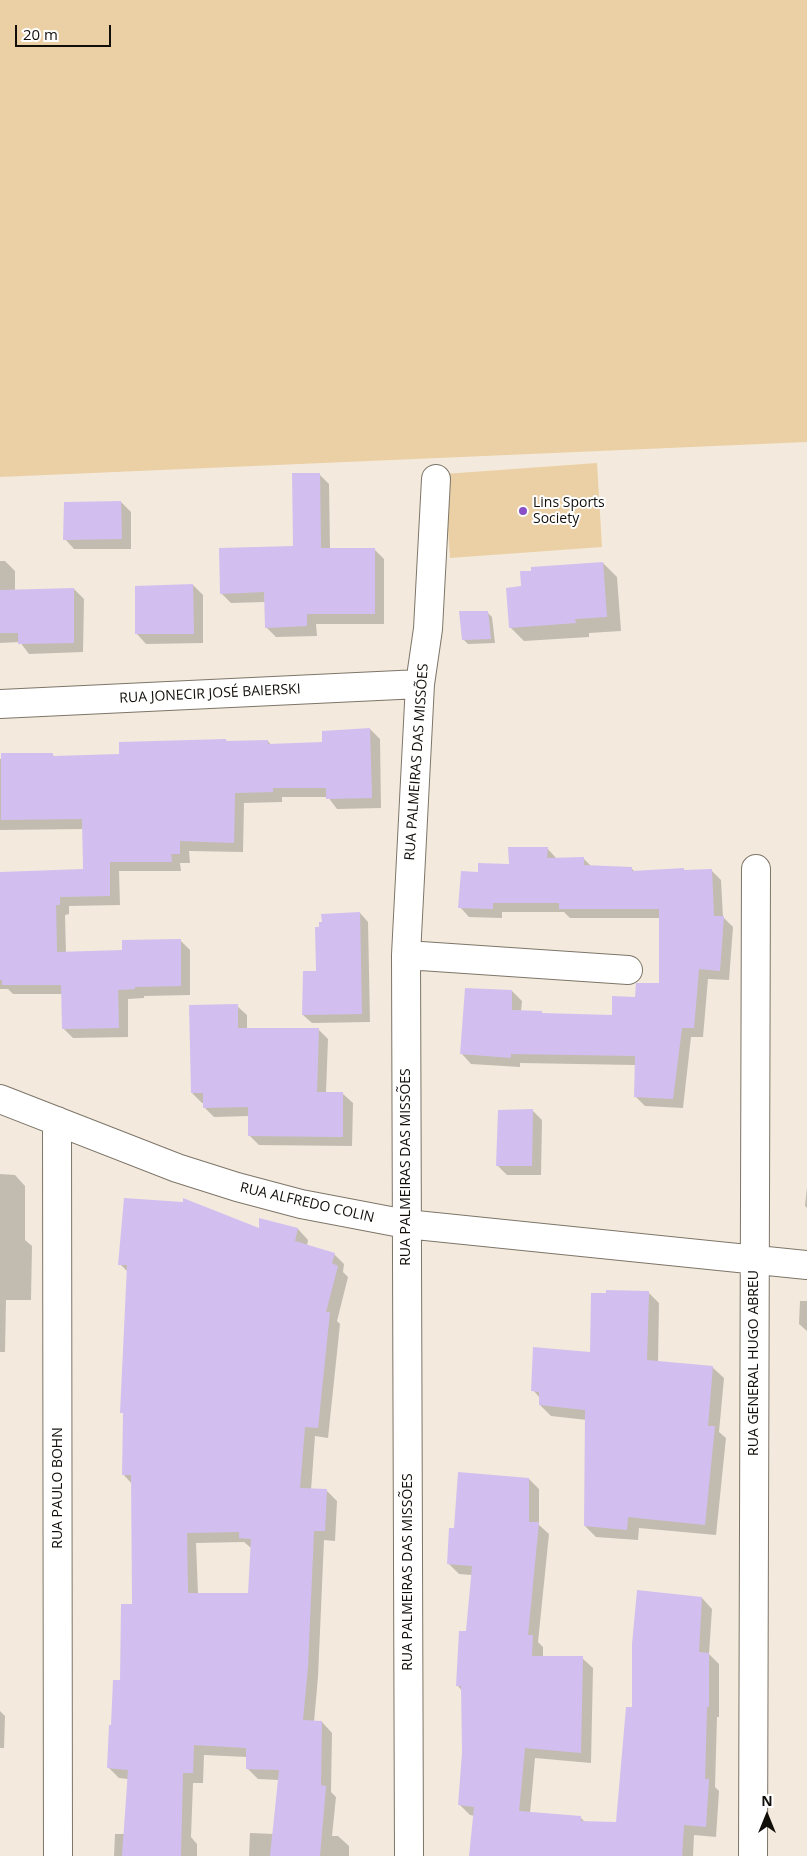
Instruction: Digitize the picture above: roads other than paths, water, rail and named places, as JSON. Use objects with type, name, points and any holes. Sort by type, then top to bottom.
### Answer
[{"type":"street","name":"RUA PALMEIRAS DAS MISSÕES","points":[[409,1856],[406,955],[420,684],[428,629],[436,479]]},
{"type":"street","name":"RUA JONECIR JOSÉ BAIERSKI","points":[[0,704],[420,684]]},
{"type":"street","name":"RUA GENERAL HUGO ABREU","points":[[753,1856],[756,869]]},
{"type":"street","points":[[406,955],[628,970]]},
{"type":"street","name":"RUA ALFREDO COLIN","points":[[0,1099],[177,1168],[237,1187],[301,1204],[406,1224],[807,1265]]},
{"type":"street","name":"RUA PAULO BOHN","points":[[57,1121],[58,1856]]},
{"type":"place","name":"Lins Sports Society","points":[[523,511]]}]
